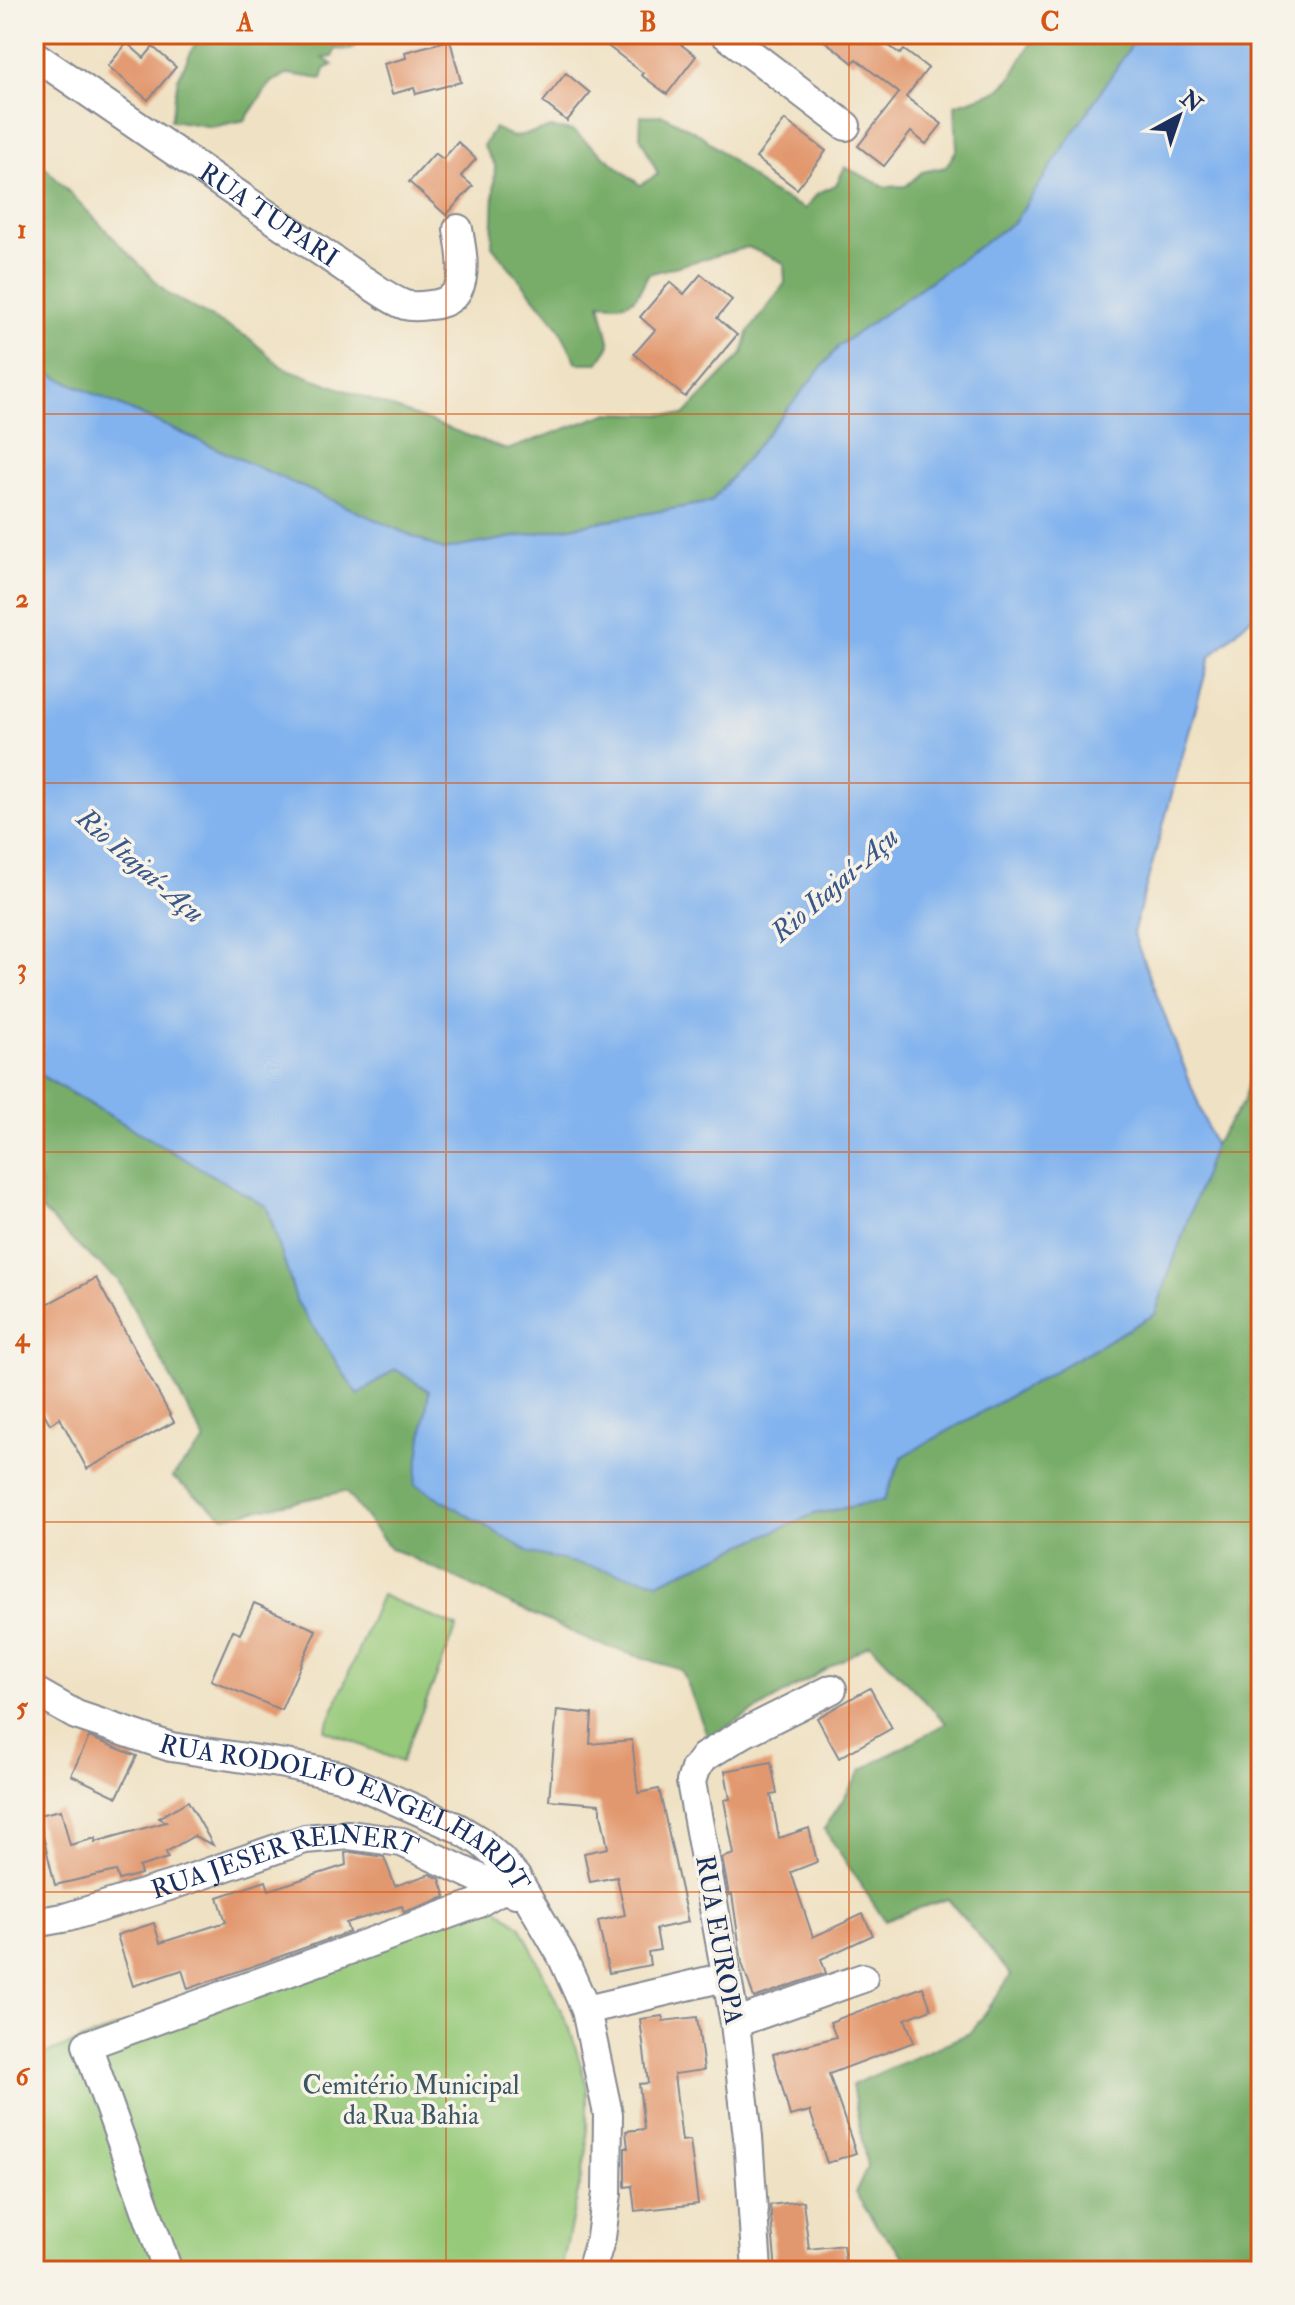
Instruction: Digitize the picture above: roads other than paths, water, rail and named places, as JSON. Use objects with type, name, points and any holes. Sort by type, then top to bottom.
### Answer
[{"type":"street","points":[[725,34],[846,126]]},
{"type":"street","name":"RUA TUPARI","points":[[34,55],[361,279],[407,306],[435,305],[450,299],[460,285],[464,265],[458,229]]},
{"type":"street","name":"RUA EUROPA","points":[[757,2271],[748,2137],[735,2023],[691,1782],[695,1769],[704,1757],[744,1733],[832,1689]]},
{"type":"street","name":"RUA RODOLFO ENGELHARDT","points":[[34,1691],[76,1715],[171,1747],[285,1764],[340,1776],[458,1828],[481,1842],[516,1877],[515,1893],[562,1956],[586,2010],[608,2114],[607,2193],[601,2237],[591,2271]]},
{"type":"street","name":"RUA JESER REINERT","points":[[34,1923],[68,1917],[155,1891],[305,1839],[349,1835],[402,1842],[515,1893]]},
{"type":"street","points":[[168,2271],[87,2045],[476,1904],[515,1893]]},
{"type":"street","points":[[586,2010],[725,1977]]},
{"type":"street","points":[[735,2023],[863,1978]]},
{"type":"water","name":"Rio Itajaí-Açu","points":[[1139,34],[1261,34],[1261,608],[1210,657],[1133,933],[1214,1145],[1155,1314],[902,1457],[884,1500],[814,1514],[659,1582],[531,1553],[415,1484],[429,1391],[395,1369],[358,1395],[297,1302],[267,1207],[34,1071],[34,367],[443,550],[711,502],[840,345],[1015,221]]},
{"type":"park label","name":"Cemitério Municipal da Rua Bahia","points":[[411,2101]]}]
